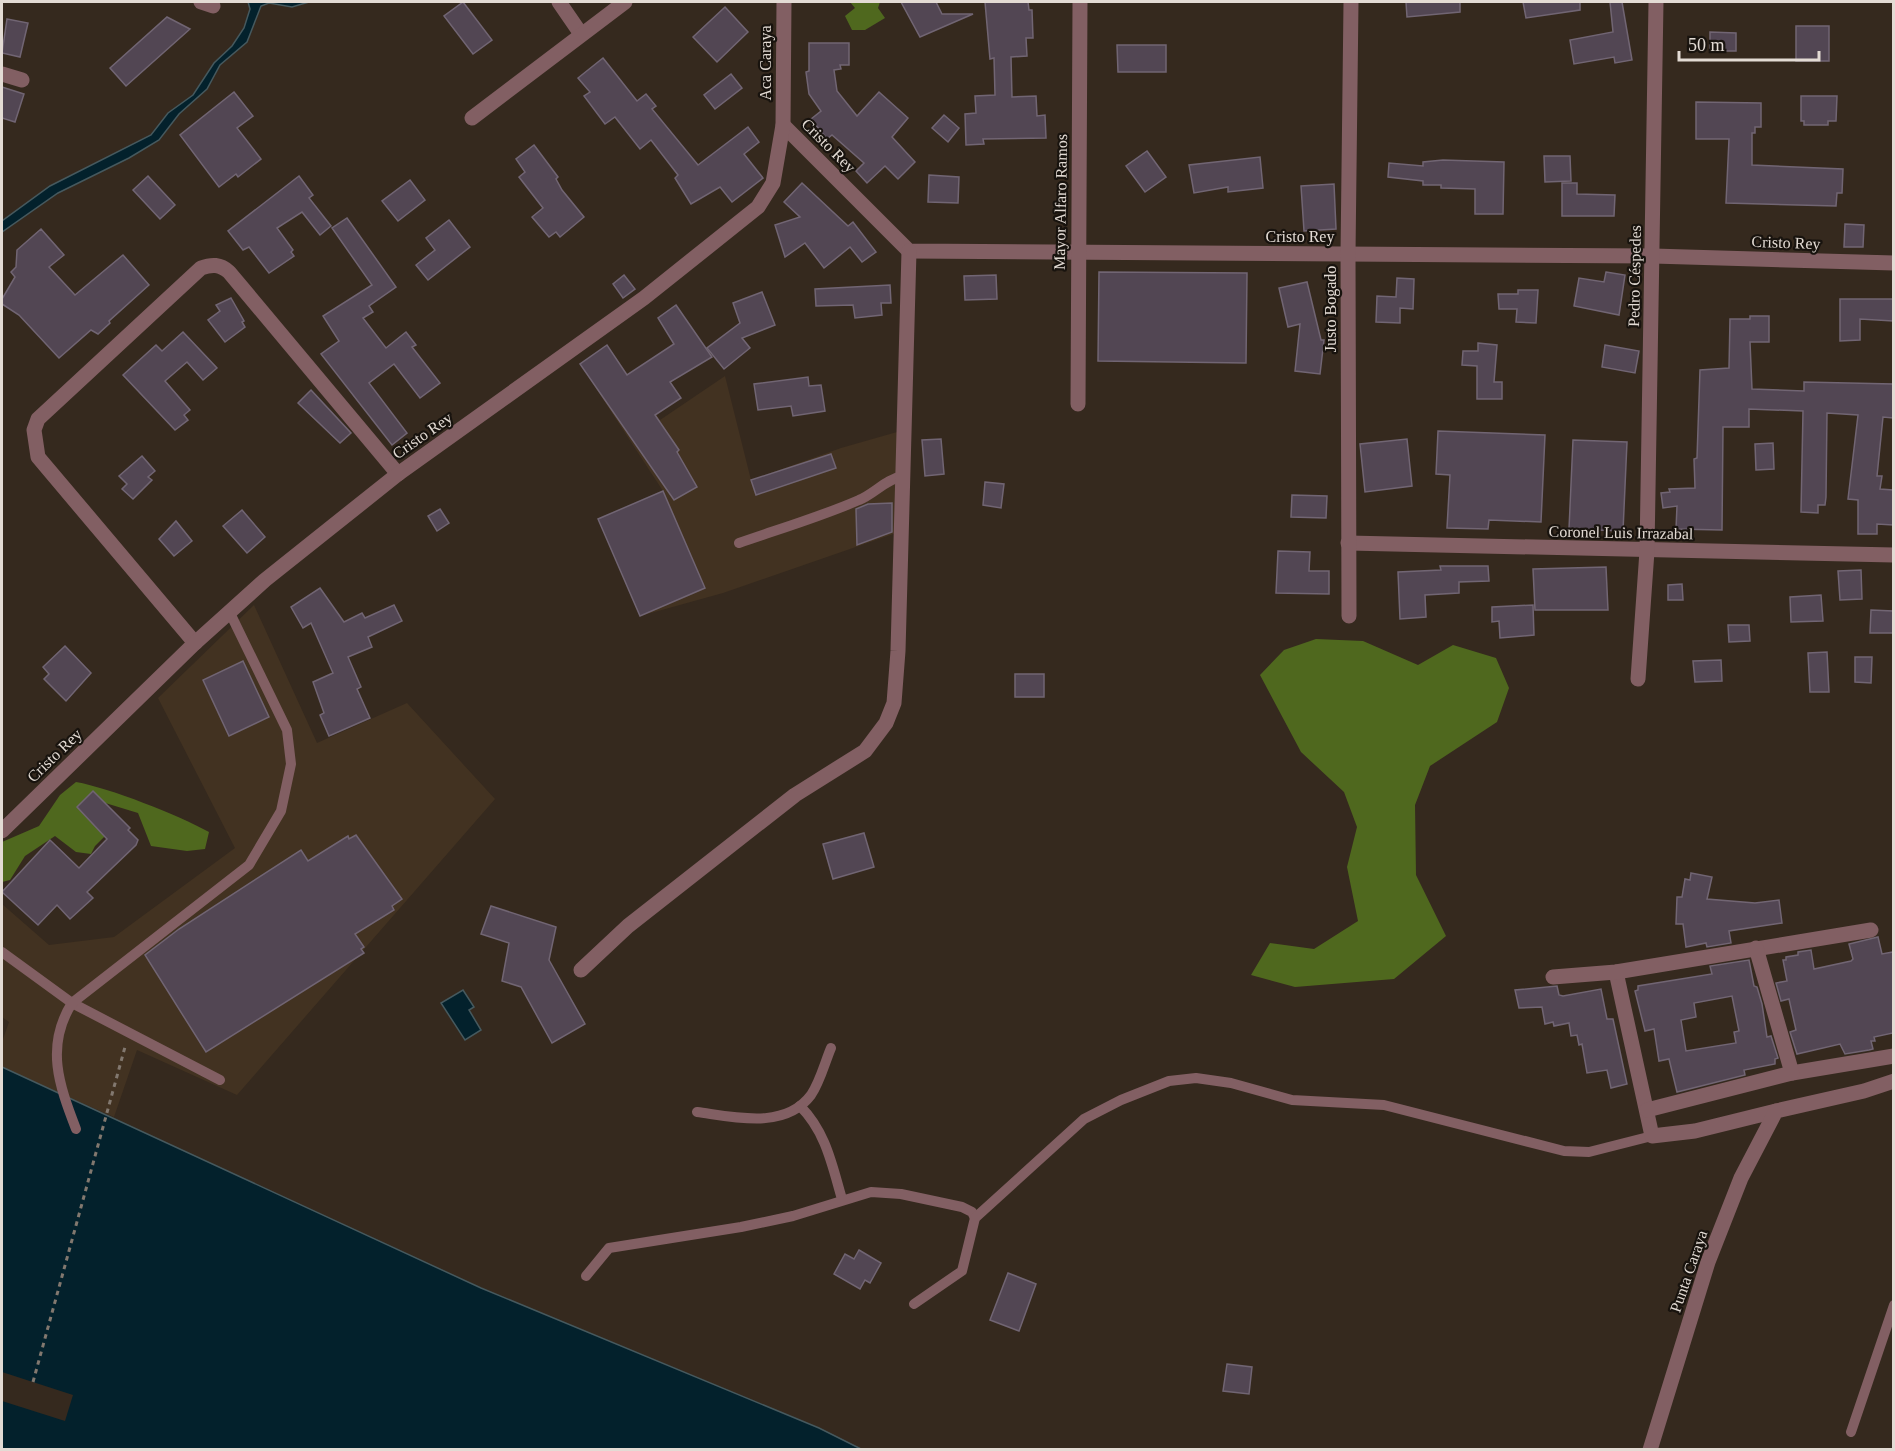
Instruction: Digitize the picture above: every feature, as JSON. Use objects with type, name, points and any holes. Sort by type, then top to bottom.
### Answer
[{"type":"street","points":[[559,2],[581,34]]},
{"type":"street","points":[[472,118],[625,2]]},
{"type":"street","name":"Aca Caraya","points":[[783,125],[784,2]]},
{"type":"street","name":"Mayor Alfaro Ramos","points":[[1078,404],[1080,2]]},
{"type":"street","name":"Justo Bogado","points":[[1349,616],[1348,254],[1351,2]]},
{"type":"street","name":"Pedro Céspedes","points":[[1638,679],[1647,551],[1656,2]]},
{"type":"street","points":[[2,74],[22,80]]},
{"type":"street","name":"Cristo Rey","points":[[783,125],[909,251],[1077,254],[1653,256],[1893,263]]},
{"type":"street","name":"Cristo Rey","points":[[2,831],[195,643],[265,580],[398,474],[644,298],[758,207],[773,183],[783,125]]},
{"type":"street","points":[[581,970],[628,926],[795,795],[865,751],[876,738],[894,703],[909,251]]},
{"type":"street","points":[[195,643],[38,457],[34,430],[38,419],[201,268],[211,265],[222,267],[229,272],[398,474]]},
{"type":"street","name":"Coronel Luis Irrazabal","points":[[1348,543],[1893,555]]},
{"type":"street","points":[[1553,977],[1616,972],[1871,930]]},
{"type":"street","points":[[1756,948],[1792,1073]]},
{"type":"street","points":[[1616,972],[1652,1136],[1695,1131],[1864,1091],[1893,1081]]},
{"type":"street","points":[[1647,1110],[1792,1073],[1893,1056]]},
{"type":"street","name":"Punta Caraya","points":[[1650,1449],[1708,1262],[1741,1178],[1776,1111]]},
{"type":"lane","points":[[739,543],[851,504],[903,476]]},
{"type":"lane","points":[[76,1129],[56,1068],[57,1040],[63,1018],[72,1003],[249,865],[281,811],[291,764],[291,748],[287,729],[230,613]]},
{"type":"lane","points":[[2,952],[72,1003],[220,1080]]},
{"type":"lane","points":[[697,1112],[762,1118],[784,1115],[800,1107],[812,1093],[831,1047]]},
{"type":"lane","points":[[914,1304],[962,1271],[975,1218],[1084,1119],[1121,1100],[1169,1082],[1196,1078],[1231,1083],[1292,1100],[1384,1105],[1564,1150],[1589,1152],[1652,1136]]},
{"type":"lane","points":[[800,1107],[816,1122],[829,1154],[842,1199]]},
{"type":"lane","points":[[586,1276],[609,1248],[741,1227],[793,1216],[842,1199],[871,1192],[901,1194],[962,1207],[972,1212],[975,1218]]},
{"type":"lane","points":[[1851,1432],[1893,1305]]},
{"type":"path","points":[[33,1382],[126,1046]]},
{"type":"shaded area","points":[[607,345],[660,420],[725,376],[751,480],[841,448],[897,432],[899,532],[723,593],[640,616],[598,519],[663,491],[580,364]]},
{"type":"shaded area","points":[[254,605],[317,743],[407,703],[495,799],[237,1095],[137,1050],[114,1117],[2,1068],[2,1042],[9,1022],[2,1017],[2,904],[49,945],[114,937],[235,848],[158,698]]},
{"type":"green space","points":[[850,2],[880,2],[878,8],[885,18],[865,30],[852,30],[845,16],[855,8]]},
{"type":"green space","points":[[1316,639],[1363,641],[1418,665],[1453,645],[1496,658],[1509,688],[1497,722],[1430,766],[1415,805],[1416,875],[1446,936],[1394,979],[1295,987],[1251,975],[1270,943],[1314,949],[1358,921],[1347,867],[1357,827],[1344,792],[1301,752],[1260,675],[1284,650]]},
{"type":"green space","points":[[76,782],[144,803],[209,832],[205,849],[187,851],[151,846],[138,813],[102,802],[105,836],[91,854],[76,852],[55,836],[25,856],[10,880],[2,882],[2,842],[39,826],[60,795]]},
{"type":"water","points":[[248,2],[309,2],[292,7],[269,3],[261,6],[247,42],[220,65],[207,89],[179,114],[159,140],[129,158],[58,193],[2,232],[2,221],[50,186],[151,135],[168,113],[193,95],[214,63],[232,46],[244,28],[250,9]]},
{"type":"water","points":[[463,990],[474,1007],[469,1010],[481,1030],[465,1040],[441,1003]]},
{"type":"water","points":[[2,1067],[481,1288],[819,1428],[861,1449],[2,1449]]},
{"type":"pier","points":[[2,1372],[73,1395],[65,1421],[2,1401]]},
{"type":"building","points":[[463,2],[492,40],[473,54],[444,16]]},
{"type":"building","points":[[901,2],[936,2],[942,14],[973,14],[920,37]]},
{"type":"building","points":[[985,2],[1028,2],[1029,10],[1032,10],[1033,38],[1026,38],[1027,56],[1011,57],[1012,97],[1036,96],[1037,116],[1045,115],[1046,138],[983,139],[984,144],[966,145],[965,114],[976,113],[975,96],[995,95],[994,58],[990,59]]},
{"type":"building","points":[[1406,2],[1460,2],[1460,12],[1407,17]]},
{"type":"building","points":[[1523,2],[1580,2],[1580,10],[1526,18]]},
{"type":"building","points":[[1610,2],[1622,2],[1632,60],[1615,63],[1614,57],[1574,64],[1570,40],[1613,32]]},
{"type":"building","points":[[725,7],[748,32],[717,62],[693,37]]},
{"type":"building","points":[[167,17],[190,29],[126,86],[110,68]]},
{"type":"building","points":[[7,19],[28,23],[20,57],[2,53]]},
{"type":"building","points":[[1796,26],[1829,26],[1829,61],[1796,61]]},
{"type":"building","points":[[1710,32],[1736,33],[1736,51],[1710,51]]},
{"type":"building","points":[[809,43],[849,43],[849,65],[840,65],[841,69],[834,70],[837,91],[857,116],[879,92],[908,118],[892,137],[915,162],[898,179],[885,166],[867,183],[856,171],[864,163],[832,135],[827,139],[811,119],[821,111],[809,94],[806,72],[809,71]]},
{"type":"building","points":[[1117,45],[1166,45],[1166,72],[1118,72]]},
{"type":"building","points":[[603,58],[637,101],[646,94],[656,106],[652,109],[698,165],[748,127],[759,142],[744,154],[763,178],[732,202],[720,187],[691,204],[675,178],[678,175],[651,140],[640,149],[615,117],[605,124],[584,96],[590,92],[578,78]]},
{"type":"building","points":[[731,74],[742,88],[715,109],[704,95]]},
{"type":"building","points":[[2,87],[24,94],[15,122],[2,118]]},
{"type":"building","points":[[234,92],[253,116],[237,128],[261,159],[238,177],[236,174],[219,187],[180,135]]},
{"type":"building","points":[[1801,96],[1837,96],[1836,121],[1828,121],[1828,125],[1804,125],[1804,121],[1801,121]]},
{"type":"building","points":[[1696,102],[1761,103],[1761,127],[1755,127],[1755,133],[1752,133],[1752,165],[1843,169],[1842,193],[1837,193],[1836,206],[1726,203],[1729,139],[1696,139]]},
{"type":"building","points":[[944,115],[959,128],[948,142],[932,128]]},
{"type":"building","points":[[534,145],[558,177],[556,179],[562,190],[584,217],[560,237],[556,232],[549,237],[532,217],[543,208],[519,177],[525,172],[516,159]]},
{"type":"building","points":[[1147,151],[1166,177],[1145,192],[1126,166]]},
{"type":"building","points":[[1544,156],[1570,156],[1571,181],[1545,182]]},
{"type":"building","points":[[1260,157],[1263,188],[1228,192],[1228,187],[1194,193],[1189,165]]},
{"type":"building","points":[[1443,160],[1504,162],[1503,214],[1475,214],[1475,189],[1441,188],[1441,185],[1423,185],[1423,181],[1388,177],[1389,163],[1423,166],[1423,162]]},
{"type":"building","points":[[929,175],[959,177],[958,203],[928,202]]},
{"type":"building","points":[[148,176],[175,205],[160,219],[133,190]]},
{"type":"building","points":[[299,176],[313,195],[309,198],[331,226],[320,235],[302,212],[277,228],[293,250],[291,252],[294,256],[269,273],[249,247],[243,250],[228,231]]},
{"type":"building","points":[[410,180],[425,200],[398,221],[382,201]]},
{"type":"building","points":[[802,183],[848,226],[853,222],[876,252],[862,262],[850,247],[824,268],[805,243],[785,257],[775,225],[800,217],[784,202]]},
{"type":"building","points":[[1562,183],[1577,183],[1577,194],[1615,195],[1614,216],[1562,216]]},
{"type":"building","points":[[1334,184],[1336,229],[1304,231],[1301,186]]},
{"type":"building","points":[[347,218],[396,287],[369,306],[373,312],[363,318],[386,348],[406,332],[416,345],[412,347],[440,383],[420,398],[394,364],[369,383],[407,433],[392,445],[321,354],[339,341],[323,316],[372,285],[332,228]]},
{"type":"building","points":[[449,220],[470,247],[428,280],[416,265],[435,250],[426,238]]},
{"type":"building","points":[[1845,224],[1864,225],[1863,247],[1844,247]]},
{"type":"building","points":[[41,229],[64,255],[49,267],[75,295],[123,255],[149,285],[98,334],[91,330],[59,358],[19,315],[2,304],[2,299],[15,277],[11,272],[16,267],[17,250]]},
{"type":"building","points":[[1099,272],[1247,273],[1246,363],[1098,361]]},
{"type":"building","points":[[1606,272],[1625,275],[1619,315],[1574,306],[1579,278],[1604,282]]},
{"type":"building","points":[[624,275],[635,289],[623,298],[613,284]]},
{"type":"building","points":[[996,275],[997,299],[965,300],[964,276]]},
{"type":"building","points":[[1397,278],[1414,279],[1413,309],[1400,308],[1400,323],[1376,322],[1377,296],[1396,297]]},
{"type":"building","points":[[1307,282],[1321,340],[1324,340],[1320,374],[1295,371],[1300,324],[1288,327],[1279,288]]},
{"type":"building","points":[[890,285],[891,303],[881,303],[882,315],[855,318],[853,305],[816,306],[815,289]]},
{"type":"building","points":[[1518,290],[1538,290],[1536,323],[1516,322],[1517,309],[1499,309],[1498,294],[1518,294]]},
{"type":"building","points":[[762,292],[775,325],[742,338],[750,348],[724,369],[707,348],[740,323],[733,303]]},
{"type":"building","points":[[231,298],[245,327],[225,342],[208,320],[220,311],[216,305]]},
{"type":"building","points":[[1840,299],[1893,299],[1893,321],[1860,319],[1860,340],[1840,341]]},
{"type":"building","points":[[676,305],[712,357],[670,382],[681,398],[655,415],[679,450],[677,452],[697,487],[674,500],[580,364],[607,345],[627,375],[674,344],[658,318]]},
{"type":"building","points":[[1750,316],[1769,316],[1769,342],[1750,342],[1752,389],[1804,391],[1804,382],[1893,384],[1893,418],[1883,417],[1877,476],[1882,476],[1880,489],[1893,490],[1893,525],[1877,524],[1877,534],[1858,534],[1858,500],[1848,499],[1858,415],[1827,413],[1826,497],[1825,505],[1818,505],[1818,513],[1801,512],[1803,411],[1749,409],[1749,427],[1723,427],[1722,530],[1676,529],[1677,506],[1663,508],[1661,493],[1670,492],[1669,489],[1695,488],[1694,459],[1697,458],[1700,370],[1729,368],[1730,319],[1750,319]]},
{"type":"building","points":[[183,332],[217,368],[203,380],[187,362],[165,381],[190,410],[184,415],[188,420],[175,430],[123,375],[156,345],[162,351]]},
{"type":"building","points":[[1478,343],[1497,345],[1494,382],[1502,382],[1502,399],[1477,399],[1477,366],[1462,365],[1463,351],[1478,351]]},
{"type":"building","points":[[1605,345],[1639,351],[1635,373],[1602,367]]},
{"type":"building","points":[[808,377],[809,386],[821,385],[825,411],[793,416],[791,406],[758,410],[754,384]]},
{"type":"building","points":[[311,390],[351,433],[340,443],[298,403]]},
{"type":"building","points":[[1438,431],[1545,435],[1541,522],[1489,520],[1488,529],[1447,528],[1450,475],[1436,474]]},
{"type":"building","points":[[941,439],[944,474],[925,476],[922,440]]},
{"type":"building","points":[[1407,439],[1412,486],[1365,492],[1360,444]]},
{"type":"building","points":[[1573,440],[1627,442],[1623,531],[1569,529]]},
{"type":"building","points":[[1773,443],[1774,469],[1756,470],[1755,444]]},
{"type":"building","points":[[831,454],[836,468],[756,495],[751,480]]},
{"type":"building","points":[[142,456],[155,471],[148,477],[152,480],[133,499],[122,489],[127,484],[119,476]]},
{"type":"building","points":[[985,482],[1004,484],[1001,508],[983,505]]},
{"type":"building","points":[[663,491],[705,588],[640,616],[598,519]]},
{"type":"building","points":[[1292,495],[1327,496],[1326,518],[1291,517]]},
{"type":"building","points":[[892,503],[892,532],[857,545],[856,509],[868,504]]},
{"type":"building","points":[[440,509],[449,523],[437,531],[428,516]]},
{"type":"building","points":[[242,510],[265,537],[247,553],[223,526]]},
{"type":"building","points":[[176,521],[192,541],[174,556],[159,539]]},
{"type":"building","points":[[1278,551],[1310,552],[1309,571],[1329,571],[1329,594],[1276,593]]},
{"type":"building","points":[[1440,566],[1488,566],[1489,581],[1459,582],[1459,593],[1425,595],[1426,617],[1400,619],[1398,572],[1441,570]]},
{"type":"building","points":[[1606,567],[1608,610],[1535,610],[1533,569]]},
{"type":"building","points":[[1861,570],[1862,599],[1840,600],[1838,571]]},
{"type":"building","points":[[1682,584],[1683,600],[1668,600],[1668,585]]},
{"type":"building","points":[[320,588],[344,622],[362,613],[365,618],[394,605],[402,621],[368,637],[372,647],[348,657],[361,687],[357,689],[370,718],[329,736],[320,715],[324,713],[313,682],[333,673],[311,623],[303,628],[291,607]]},
{"type":"building","points":[[1821,595],[1823,621],[1791,622],[1790,597]]},
{"type":"building","points":[[1533,605],[1534,635],[1500,638],[1499,621],[1492,622],[1492,607]]},
{"type":"building","points":[[1871,610],[1893,611],[1893,633],[1870,633]]},
{"type":"building","points":[[1728,625],[1749,625],[1750,641],[1729,642]]},
{"type":"building","points":[[65,646],[91,673],[66,701],[44,679],[49,674],[43,667]]},
{"type":"building","points":[[1827,652],[1829,692],[1810,692],[1808,653]]},
{"type":"building","points":[[1855,657],[1872,657],[1871,683],[1855,682]]},
{"type":"building","points":[[1721,660],[1722,681],[1695,682],[1693,661]]},
{"type":"building","points":[[243,661],[269,717],[229,736],[203,680]]},
{"type":"building","points":[[1015,674],[1044,674],[1044,697],[1015,697]]},
{"type":"building","points":[[93,791],[130,828],[128,830],[138,840],[136,845],[87,892],[93,898],[70,919],[57,905],[38,925],[2,892],[50,840],[79,868],[107,839],[77,807]]},
{"type":"building","points":[[864,833],[874,867],[833,879],[823,844]]},
{"type":"building","points":[[356,835],[402,899],[392,906],[394,910],[355,934],[364,947],[361,949],[364,953],[206,1052],[145,955],[179,929],[301,850],[308,861],[348,836],[349,839]]},
{"type":"building","points":[[1691,873],[1712,877],[1707,899],[1755,903],[1779,900],[1782,923],[1729,931],[1731,943],[1707,947],[1706,943],[1686,947],[1683,924],[1676,924],[1677,897],[1682,897],[1685,879],[1690,880]]},
{"type":"building","points":[[491,906],[556,927],[549,960],[585,1024],[552,1043],[521,987],[502,981],[509,943],[481,934]]},
{"type":"building","points":[[1878,937],[1882,954],[1893,952],[1893,1033],[1874,1037],[1875,1041],[1871,1041],[1873,1049],[1869,1050],[1845,1054],[1840,1044],[1797,1054],[1790,1032],[1796,1030],[1789,999],[1781,1001],[1776,983],[1787,981],[1783,960],[1786,960],[1786,957],[1798,955],[1798,952],[1811,950],[1814,969],[1851,961],[1853,959],[1849,944]]},
{"type":"building","points":[[1749,960],[1754,986],[1757,987],[1762,1004],[1767,1037],[1771,1036],[1778,1058],[1775,1059],[1775,1064],[1744,1070],[1745,1075],[1677,1092],[1669,1059],[1659,1061],[1654,1029],[1645,1031],[1635,991],[1638,990],[1638,986],[1712,974],[1710,966]],"holes":[[[1732,996],[1739,1031],[1734,1032],[1736,1043],[1686,1051],[1681,1020],[1696,1017],[1694,1003]]]},
{"type":"building","points":[[1557,986],[1559,995],[1563,996],[1601,989],[1607,1019],[1613,1019],[1627,1084],[1611,1088],[1607,1070],[1587,1073],[1582,1044],[1579,1045],[1577,1035],[1571,1036],[1569,1023],[1554,1026],[1553,1022],[1545,1024],[1542,1007],[1519,1008],[1515,990]]},
{"type":"building","points":[[859,1250],[881,1263],[870,1283],[865,1280],[860,1289],[834,1274],[845,1254],[854,1259]]},
{"type":"building","points":[[1008,1273],[1036,1284],[1019,1331],[990,1320]]},
{"type":"building","points":[[1227,1364],[1252,1367],[1249,1394],[1223,1391]]}]
